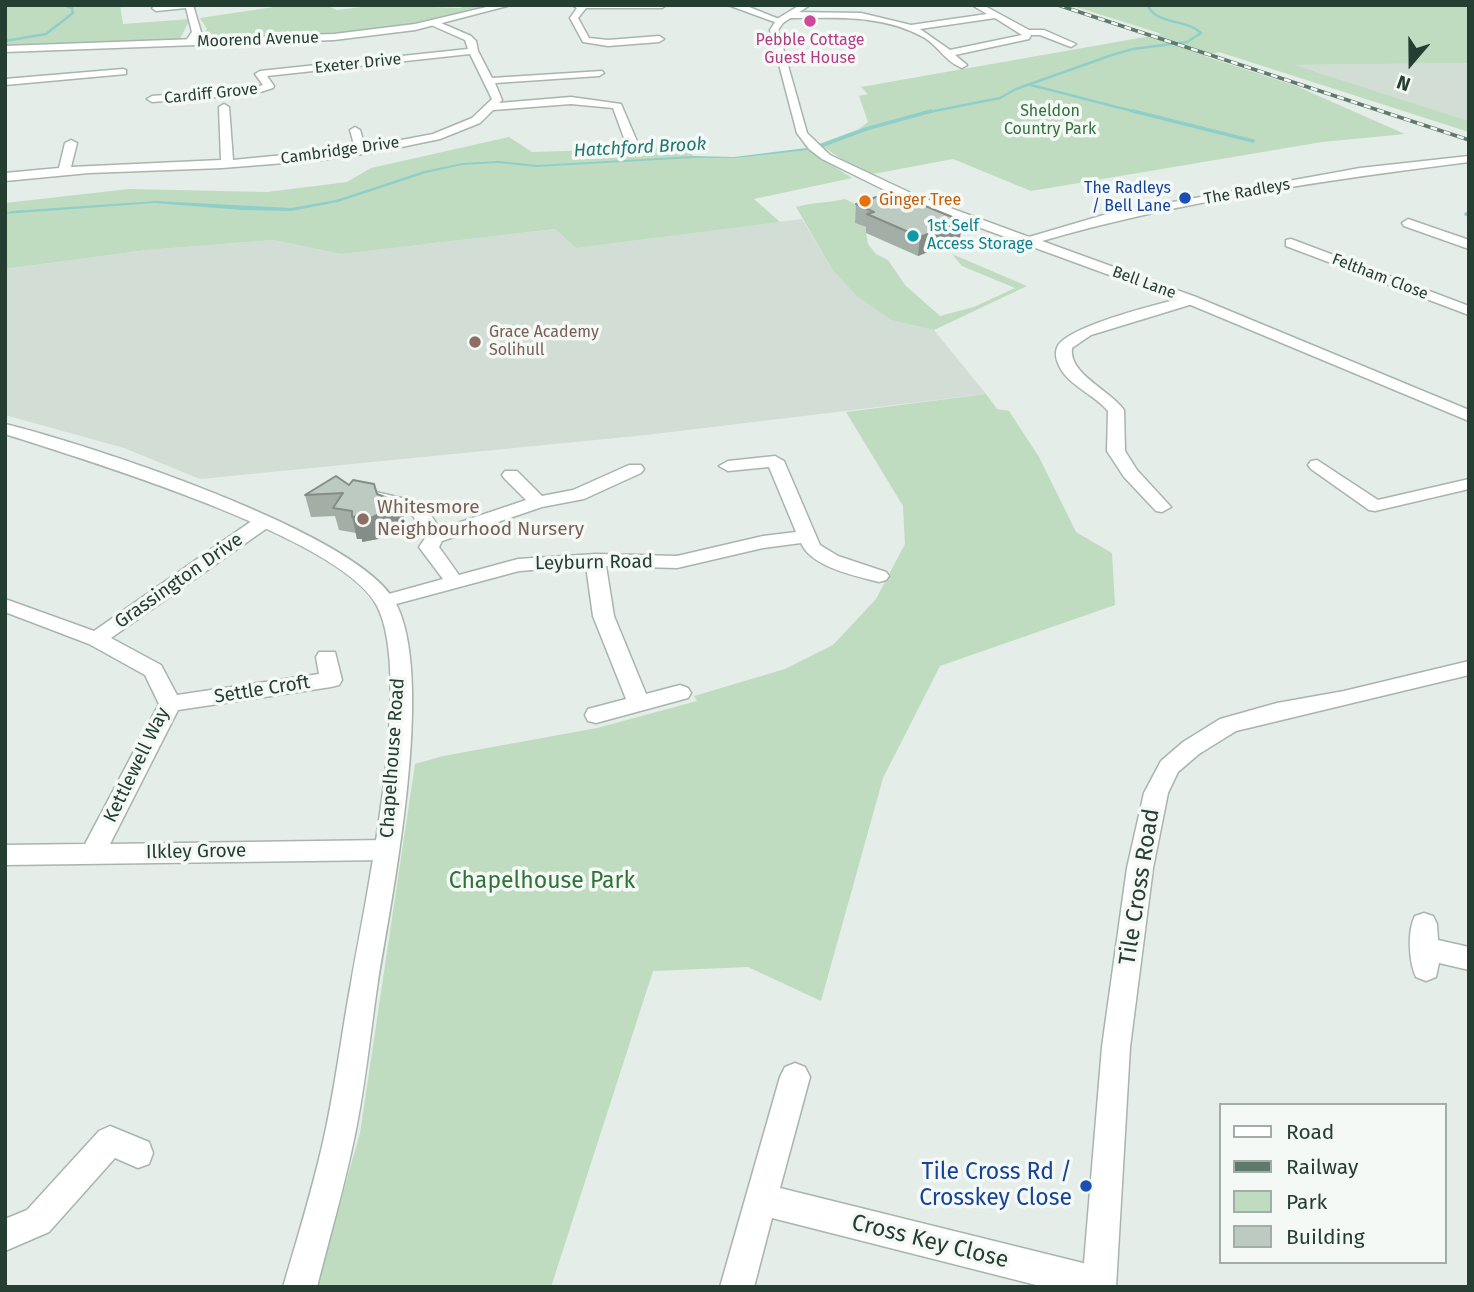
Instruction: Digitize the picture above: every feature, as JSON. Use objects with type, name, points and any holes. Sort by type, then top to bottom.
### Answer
[{"type":"street","points":[[156,8],[189,5],[197,32],[190,42]]},
{"type":"street","name":"Moorend Avenue","points":[[5,48],[323,38],[434,23],[507,5]]},
{"type":"street","points":[[659,39],[608,43],[586,40],[574,18],[579,6],[662,5]]},
{"type":"street","points":[[732,5],[761,13],[771,19],[876,16],[912,27],[933,39],[946,54],[962,65]]},
{"type":"street","points":[[785,18],[806,5]]},
{"type":"street","points":[[976,5],[1028,33],[1041,32],[1071,44]]},
{"type":"street","points":[[912,27],[994,16]]},
{"type":"street","name":"Bell Lane","points":[[785,18],[774,30],[802,133],[816,149],[852,172],[911,198],[1191,300],[1469,416]]},
{"type":"street","points":[[434,23],[468,38],[473,43],[473,51],[497,100],[494,107],[597,101],[617,106],[633,146]]},
{"type":"street","points":[[946,54],[1022,40],[1028,33]]},
{"type":"street","name":"Exeter Drive","points":[[269,86],[260,74],[473,51]]},
{"type":"street","points":[[5,82],[36,84],[123,72]]},
{"type":"street","points":[[488,81],[603,74]]},
{"type":"street","name":"Cardiff Grove","points":[[152,99],[254,91],[269,86]]},
{"type":"street","points":[[222,164],[227,161],[225,107]]},
{"type":"street","name":"Cambridge Drive","points":[[5,177],[64,170],[286,160],[361,151],[461,127],[479,120],[494,107]]},
{"type":"street","points":[[355,130],[361,151]]},
{"type":"street","points":[[64,170],[71,143]]},
{"type":"street","name":"The Radleys","points":[[1028,241],[1107,218],[1385,168],[1469,159]]},
{"type":"street","points":[[1407,223],[1469,246]]},
{"type":"street","name":"Feltham Close","points":[[1291,243],[1469,311]]},
{"type":"street","points":[[1162,507],[1130,473],[1116,451],[1116,410],[1099,393],[1076,377],[1064,363],[1062,354],[1065,346],[1086,332],[1191,300]]},
{"type":"street","name":"Chapelhouse Road","points":[[5,429],[156,479],[263,522],[345,564],[368,582],[385,601],[395,627],[401,693],[386,850],[339,1139],[300,1287]]},
{"type":"street","points":[[728,466],[775,461],[806,537],[820,554],[879,576]]},
{"type":"street","points":[[1317,465],[1375,506],[1469,484]]},
{"type":"street","points":[[454,581],[429,547],[435,537],[538,502],[578,495],[635,469]]},
{"type":"street","points":[[511,475],[538,502]]},
{"type":"street","points":[[342,491],[390,495],[417,506],[435,537]]},
{"type":"street","name":"Grassington Drive","points":[[96,639],[263,522]]},
{"type":"street","name":"Leyburn Road","points":[[385,601],[518,565],[596,561],[677,562],[763,542],[806,537]]},
{"type":"street","points":[[596,561],[595,587],[602,611],[616,652],[639,703]]},
{"type":"street","name":"Kettlewell Way","points":[[10,611],[96,639],[153,670],[170,704],[92,854]]},
{"type":"street","name":"Settle Croft","points":[[170,704],[331,680],[327,657]]},
{"type":"street","name":"Tile Cross Road","points":[[1099,1286],[1116,1046],[1140,867],[1156,793],[1169,767],[1191,748],[1228,725],[1277,711],[1344,699],[1469,668]]},
{"type":"street","points":[[596,715],[680,693]]},
{"type":"street","name":"Ilkley Grove","points":[[5,855],[386,850]]},
{"type":"street","points":[[1426,947],[1469,959]]},
{"type":"street","points":[[737,1287],[794,1077]]},
{"type":"street","points":[[5,1235],[38,1221],[110,1142],[138,1153]]},
{"type":"street","name":"Cross Key Close","points":[[761,1199],[1099,1286]]},
{"type":"shaded area","points":[[1469,63],[1469,121],[1291,65]]},
{"type":"shaded area","name":"Grace Academy Solihull","points":[[802,219],[832,269],[891,320],[934,330],[986,394],[646,435],[200,479],[124,448],[5,415],[5,269],[147,250],[273,240],[341,254],[555,229],[576,248]]},
{"type":"green space","points":[[5,5],[120,5],[123,24],[190,19],[180,39],[5,46]]},
{"type":"green space","points":[[287,5],[325,5],[337,10],[378,5],[460,8],[466,5],[496,5],[372,32],[318,37],[201,38],[207,29],[200,18]]},
{"type":"green space","name":"Sheldon Country Park","points":[[1070,5],[1469,5],[1469,63],[1294,65],[1469,121],[1469,132],[1219,52],[1204,56],[1296,86],[1405,134],[1322,142],[1031,191],[953,159],[873,174],[846,162],[819,144],[859,129],[868,122],[859,96],[868,94],[861,87],[1162,34]]},
{"type":"green space","points":[[509,137],[532,152],[691,147],[692,155],[696,157],[733,158],[807,149],[852,178],[754,199],[780,222],[576,248],[555,229],[341,254],[273,240],[147,250],[5,269],[5,203],[129,189],[267,192],[347,182],[371,168]]},
{"type":"green space","points":[[845,199],[857,205],[856,223],[873,230],[866,233],[868,244],[876,254],[888,260],[905,285],[940,316],[974,307],[1015,288],[962,266],[952,254],[1027,286],[934,330],[891,320],[857,296],[832,269],[796,207]]},
{"type":"green space","name":"Chapelhouse Park","points":[[986,394],[997,409],[1009,411],[1039,457],[1076,532],[1112,553],[1115,605],[940,666],[883,778],[821,1001],[748,967],[653,971],[551,1287],[316,1287],[360,1133],[415,764],[443,756],[597,728],[697,701],[694,696],[785,669],[833,645],[876,599],[905,544],[903,506],[846,412]]},
{"type":"water","points":[[806,148],[808,150],[736,158],[536,167],[498,163],[462,165],[426,173],[338,202],[291,211],[155,203],[5,214],[11,211],[156,201],[291,208],[336,200],[424,171],[463,163],[499,161],[537,165],[694,156],[734,157]]},
{"type":"building","points":[[891,192],[962,221],[920,237],[867,214],[874,212],[856,204]]},
{"type":"building","points":[[336,476],[349,485],[353,480],[374,484],[377,494],[401,503],[373,517],[357,520],[357,516],[352,517],[352,511],[333,508],[343,493],[305,495]]},
{"type":"waterway","points":[[5,41],[46,34],[73,13],[72,8],[64,5]]},
{"type":"waterway","name":"Hatchford Brook","points":[[924,113],[1000,98],[1016,89],[1112,55],[1133,49],[1187,42],[1201,33],[1195,28],[1158,16],[1147,5]]},
{"type":"waterway","points":[[1031,85],[1140,113]]},
{"type":"waterway","name":"Hatchford Brook","points":[[815,148],[866,129],[931,111]]},
{"type":"waterway","points":[[1133,111],[1253,141]]},
{"type":"railway","points":[[1058,5],[1469,140]]},
{"type":"place","name":"Pebble Cottage Guest House","points":[[810,21]]},
{"type":"place","name":"The Radleys / Bell Lane","points":[[1185,198]]},
{"type":"place","name":"Ginger Tree","points":[[865,201]]},
{"type":"place","name":"1st Self Access Storage","points":[[913,236]]},
{"type":"place","name":"Grace Academy Solihull","points":[[475,342]]},
{"type":"place","name":"Whitesmore Neighbourhood Nursery","points":[[363,519]]},
{"type":"place","name":"Tile Cross Rd / Crosskey Close","points":[[1086,1186]]}]
